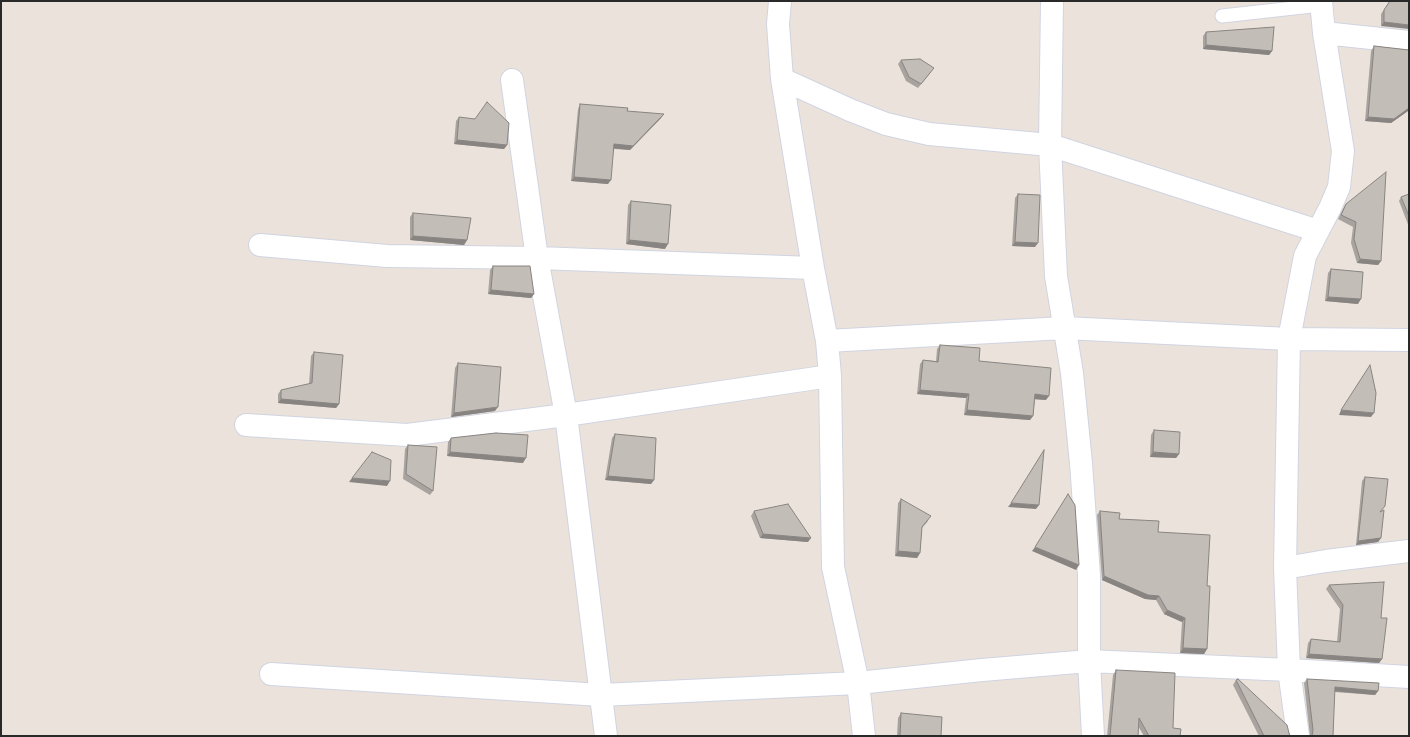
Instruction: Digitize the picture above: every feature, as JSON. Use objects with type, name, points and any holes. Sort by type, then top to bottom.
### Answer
[{"type":"street","points":[[780,1],[778,24],[782,79],[813,268],[827,340],[830,376],[833,567],[858,683],[864,736]]},
{"type":"street","points":[[1052,1],[1050,145],[1056,276],[1072,373],[1082,470],[1089,575],[1089,661],[1093,736]]},
{"type":"street","points":[[1298,736],[1289,670],[1285,568],[1289,340],[1305,256],[1330,208],[1338,187],[1343,151],[1324,33],[1321,3]]},
{"type":"street","points":[[1324,33],[1409,42]]},
{"type":"street","points":[[782,79],[850,110],[886,124],[929,134],[1050,145],[1318,231]]},
{"type":"street","points":[[512,80],[536,258],[566,415],[606,736]]},
{"type":"street","points":[[260,245],[388,256],[536,258],[813,268]]},
{"type":"street","points":[[827,340],[1064,328],[1289,340],[1409,340]]},
{"type":"street","points":[[246,425],[407,435],[566,415],[830,376]]},
{"type":"street","points":[[1285,568],[1326,561],[1409,551]]},
{"type":"street","points":[[271,674],[601,695],[858,683],[1089,661],[1409,677]]},
{"type":"lane","points":[[1222,16],[1274,12],[1321,3]]},
{"type":"building","points":[[1390,1],[1409,1],[1409,25],[1384,22],[1384,10]]},
{"type":"building","points":[[1274,27],[1272,51],[1206,45],[1206,32]]},
{"type":"building","points":[[1374,46],[1409,50],[1409,108],[1394,119],[1368,117]]},
{"type":"building","points":[[920,59],[934,68],[921,84],[909,77],[901,60]]},
{"type":"building","points":[[487,102],[509,123],[507,145],[457,140],[459,117],[475,119]]},
{"type":"building","points":[[580,104],[628,108],[627,111],[664,114],[633,146],[614,144],[611,180],[574,177]]},
{"type":"building","points":[[1386,172],[1381,261],[1360,259],[1354,239],[1356,222],[1341,215],[1346,204]]},
{"type":"building","points":[[1018,194],[1040,195],[1038,243],[1015,242]]},
{"type":"building","points":[[1409,194],[1409,216],[1401,197]]},
{"type":"building","points":[[631,201],[671,205],[668,244],[629,240]]},
{"type":"building","points":[[413,213],[471,218],[467,240],[413,236]]},
{"type":"building","points":[[493,266],[530,266],[534,294],[491,290]]},
{"type":"building","points":[[1331,269],[1363,272],[1361,299],[1328,297]]},
{"type":"building","points":[[940,345],[980,348],[979,361],[1051,368],[1049,396],[1035,394],[1033,416],[967,410],[969,394],[920,390],[923,360],[938,362]]},
{"type":"building","points":[[314,352],[343,355],[339,404],[281,399],[281,390],[312,383]]},
{"type":"building","points":[[458,363],[501,367],[498,407],[454,413]]},
{"type":"building","points":[[1370,365],[1376,393],[1374,413],[1341,410]]},
{"type":"building","points":[[1154,430],[1180,432],[1179,454],[1153,452]]},
{"type":"building","points":[[496,433],[528,435],[526,458],[450,452],[451,438]]},
{"type":"building","points":[[615,434],[656,438],[654,480],[608,476]]},
{"type":"building","points":[[408,445],[437,447],[433,491],[406,474]]},
{"type":"building","points":[[1044,450],[1039,505],[1011,503]]},
{"type":"building","points":[[372,452],[391,460],[390,481],[352,478]]},
{"type":"building","points":[[1365,477],[1388,479],[1385,506],[1380,512],[1384,510],[1381,538],[1358,541]]},
{"type":"building","points":[[1068,494],[1075,505],[1079,565],[1035,547]]},
{"type":"building","points":[[901,499],[931,516],[922,527],[920,553],[898,551]]},
{"type":"building","points":[[788,504],[811,538],[763,534],[754,511]]},
{"type":"building","points":[[1100,511],[1120,513],[1119,519],[1159,521],[1158,532],[1210,535],[1207,586],[1210,586],[1207,649],[1183,648],[1185,618],[1167,610],[1159,596],[1148,595],[1104,576]]},
{"type":"building","points":[[1384,582],[1381,618],[1387,618],[1382,659],[1309,654],[1311,639],[1340,642],[1343,605],[1329,585]]},
{"type":"building","points":[[1116,670],[1175,673],[1173,728],[1181,729],[1180,736],[1149,736],[1139,718],[1138,736],[1110,736]]},
{"type":"building","points":[[1238,679],[1287,725],[1290,736],[1264,736],[1236,680]]},
{"type":"building","points":[[1307,679],[1379,683],[1378,691],[1335,687],[1333,736],[1312,736],[1313,730]]},
{"type":"building","points":[[901,713],[942,717],[941,736],[900,736]]}]
